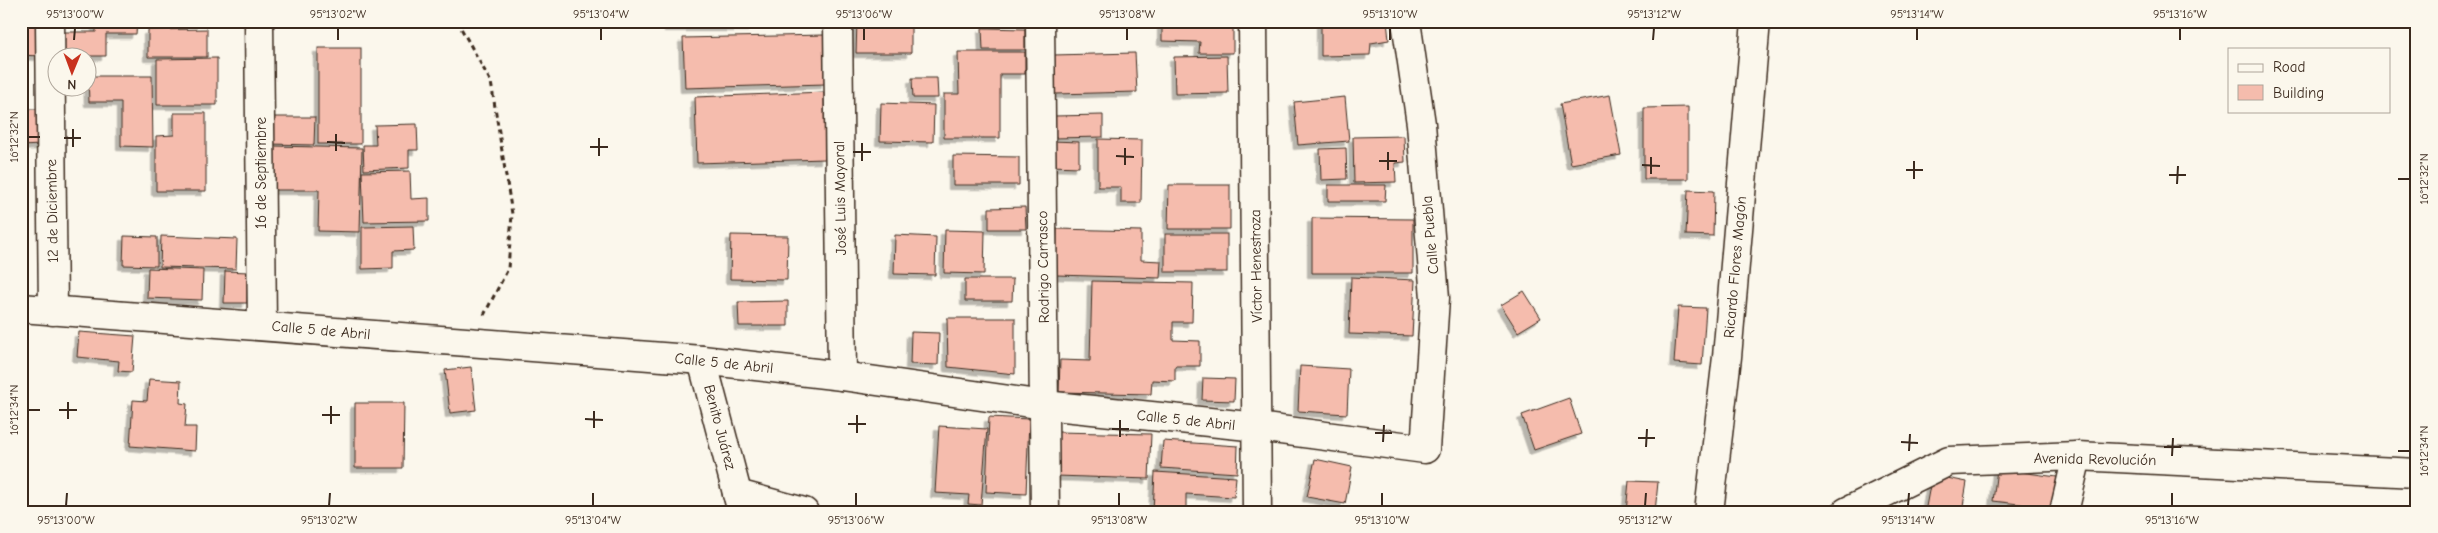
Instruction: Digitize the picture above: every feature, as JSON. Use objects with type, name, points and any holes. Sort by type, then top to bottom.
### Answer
[{"type":"street","name":"12 de Diciembre","points":[[50,21],[53,311]]},
{"type":"street","name":"16 de Septiembre","points":[[259,21],[262,325]]},
{"type":"street","name":"José Luis Mayoral","points":[[838,21],[842,376]]},
{"type":"street","name":"Rodrigo Carrasco","points":[[1040,21],[1045,512]]},
{"type":"street","name":"Víctor Henestroza","points":[[1253,21],[1258,428],[1257,512]]},
{"type":"street","name":"Calle Puebla","points":[[1406,21],[1421,124],[1435,298],[1425,450]]},
{"type":"street","name":"Ricardo Flores Magón","points":[[1709,512],[1726,357],[1756,21]]},
{"type":"street","name":"Calle 5 de Abril","points":[[21,308],[702,360],[842,376],[1044,405],[1258,428],[1425,450]]},
{"type":"street","name":"Benito Juárez","points":[[702,360],[740,503],[804,512]]},
{"type":"street","name":"Avenida Revolución","points":[[1846,512],[1949,461],[2077,456],[2417,473]]},
{"type":"street","points":[[2064,512],[2077,456]]},
{"type":"path","points":[[457,21],[491,82],[512,214],[508,269],[470,342]]},
{"type":"building","points":[[21,21],[39,21],[39,56],[21,55]]},
{"type":"building","points":[[96,21],[137,21],[136,34],[106,34],[106,56],[98,56],[98,48],[64,48],[65,32],[96,32]]},
{"type":"building","points":[[669,21],[752,21],[752,27],[669,27]]},
{"type":"building","points":[[857,21],[911,21],[911,53],[856,53]]},
{"type":"building","points":[[1162,21],[1233,21],[1233,53],[1199,53],[1200,42],[1162,41]]},
{"type":"building","points":[[1321,21],[1387,21],[1389,40],[1371,43],[1370,55],[1321,56]]},
{"type":"building","points":[[982,28],[1025,29],[1025,50],[983,50]]},
{"type":"building","points":[[207,29],[207,57],[148,57],[148,30]]},
{"type":"building","points":[[824,35],[826,84],[685,88],[683,38]]},
{"type":"building","points":[[318,48],[361,48],[361,144],[318,144]]},
{"type":"building","points":[[958,52],[1025,52],[1025,74],[1000,74],[1000,138],[944,138],[944,94],[959,94]]},
{"type":"building","points":[[1135,53],[1137,92],[1055,94],[1053,55]]},
{"type":"building","points":[[1227,56],[1228,93],[1175,94],[1174,57]]},
{"type":"building","points":[[217,58],[217,105],[157,105],[157,59]]},
{"type":"building","points":[[98,76],[152,76],[153,147],[121,146],[121,102],[89,102],[89,98],[98,98]]},
{"type":"building","points":[[912,78],[937,78],[938,98],[913,98]]},
{"type":"building","points":[[824,92],[825,159],[697,163],[695,97]]},
{"type":"building","points":[[1610,95],[1621,155],[1571,164],[1560,104]]},
{"type":"building","points":[[1345,97],[1349,141],[1298,145],[1294,102]]},
{"type":"building","points":[[881,103],[934,105],[933,142],[880,141]]},
{"type":"building","points":[[1688,107],[1688,179],[1644,179],[1644,108]]},
{"type":"building","points":[[21,109],[40,109],[41,145],[21,146]]},
{"type":"building","points":[[174,113],[206,113],[206,191],[156,191],[156,136],[174,135]]},
{"type":"building","points":[[1103,115],[1103,137],[1054,138],[1054,116]]},
{"type":"building","points":[[271,117],[315,117],[314,145],[270,144]]},
{"type":"building","points":[[417,124],[418,150],[409,150],[409,168],[364,170],[363,145],[376,145],[375,125]]},
{"type":"building","points":[[1404,136],[1405,162],[1395,163],[1396,182],[1354,183],[1353,137]]},
{"type":"building","points":[[1098,139],[1142,140],[1141,203],[1121,203],[1121,187],[1098,187]]},
{"type":"building","points":[[1052,141],[1079,142],[1079,167],[1051,166]]},
{"type":"building","points":[[274,146],[362,148],[360,232],[318,231],[319,190],[272,190]]},
{"type":"building","points":[[1346,148],[1347,179],[1321,180],[1320,149]]},
{"type":"building","points":[[953,156],[1019,157],[1019,185],[953,185]]},
{"type":"building","points":[[410,171],[411,199],[429,198],[429,221],[364,222],[362,172]]},
{"type":"building","points":[[1169,185],[1230,185],[1230,229],[1168,229]]},
{"type":"building","points":[[1328,185],[1386,185],[1385,201],[1328,201]]},
{"type":"building","points":[[1688,190],[1714,191],[1713,236],[1686,235]]},
{"type":"building","points":[[1025,207],[1026,229],[989,229],[989,208]]},
{"type":"building","points":[[1312,218],[1413,219],[1413,273],[1312,273]]},
{"type":"building","points":[[413,226],[414,250],[393,251],[393,268],[362,269],[362,227]]},
{"type":"building","points":[[1057,229],[1141,231],[1141,260],[1161,261],[1160,278],[1056,275]]},
{"type":"building","points":[[945,230],[985,231],[984,274],[944,273]]},
{"type":"building","points":[[1165,234],[1227,234],[1227,272],[1165,272]]},
{"type":"building","points":[[731,235],[788,236],[787,280],[730,279]]},
{"type":"building","points":[[895,235],[936,237],[935,275],[894,274]]},
{"type":"building","points":[[124,236],[157,237],[157,266],[123,265]]},
{"type":"building","points":[[161,236],[237,239],[236,269],[160,267]]},
{"type":"building","points":[[148,268],[203,270],[202,300],[147,298]]},
{"type":"building","points":[[225,271],[248,272],[247,303],[224,303]]},
{"type":"building","points":[[1351,277],[1415,280],[1412,336],[1349,334]]},
{"type":"building","points":[[965,279],[1013,279],[1012,301],[965,301]]},
{"type":"building","points":[[1092,281],[1193,283],[1192,322],[1173,322],[1173,340],[1200,341],[1200,366],[1175,366],[1175,381],[1152,380],[1151,394],[1059,392],[1060,360],[1090,361]]},
{"type":"building","points":[[1524,291],[1541,318],[1518,332],[1501,305]]},
{"type":"building","points":[[788,301],[788,326],[739,326],[738,302]]},
{"type":"building","points":[[1678,307],[1706,308],[1702,365],[1674,363]]},
{"type":"building","points":[[947,318],[1015,318],[1015,374],[948,367]]},
{"type":"building","points":[[79,332],[135,336],[132,372],[118,371],[119,361],[77,357]]},
{"type":"building","points":[[911,332],[939,333],[938,365],[910,364]]},
{"type":"building","points":[[1300,366],[1349,369],[1347,414],[1298,411]]},
{"type":"building","points":[[471,367],[476,410],[450,413],[445,370]]},
{"type":"building","points":[[1203,378],[1235,379],[1234,401],[1202,400]]},
{"type":"building","points":[[149,379],[181,381],[180,403],[187,404],[185,427],[196,427],[195,451],[130,446],[133,400],[147,401]]},
{"type":"building","points":[[1569,398],[1581,434],[1534,450],[1522,415]]},
{"type":"building","points":[[355,403],[404,403],[403,468],[355,468]]},
{"type":"building","points":[[989,417],[1029,419],[1026,494],[986,492]]},
{"type":"building","points":[[939,426],[987,429],[981,505],[968,504],[969,495],[935,493]]},
{"type":"building","points":[[1057,432],[1151,434],[1149,479],[1056,476]]},
{"type":"building","points":[[1163,441],[1238,446],[1237,473],[1161,468]]},
{"type":"building","points":[[1315,459],[1352,467],[1345,504],[1307,497]]},
{"type":"building","points":[[1997,469],[2057,477],[2053,508],[1993,501]]},
{"type":"building","points":[[1155,472],[1236,477],[1234,497],[1186,494],[1186,512],[1153,512]]},
{"type":"building","points":[[1932,475],[1967,482],[1962,512],[1925,512]]},
{"type":"building","points":[[1629,481],[1658,482],[1655,512],[1626,512]]}]
